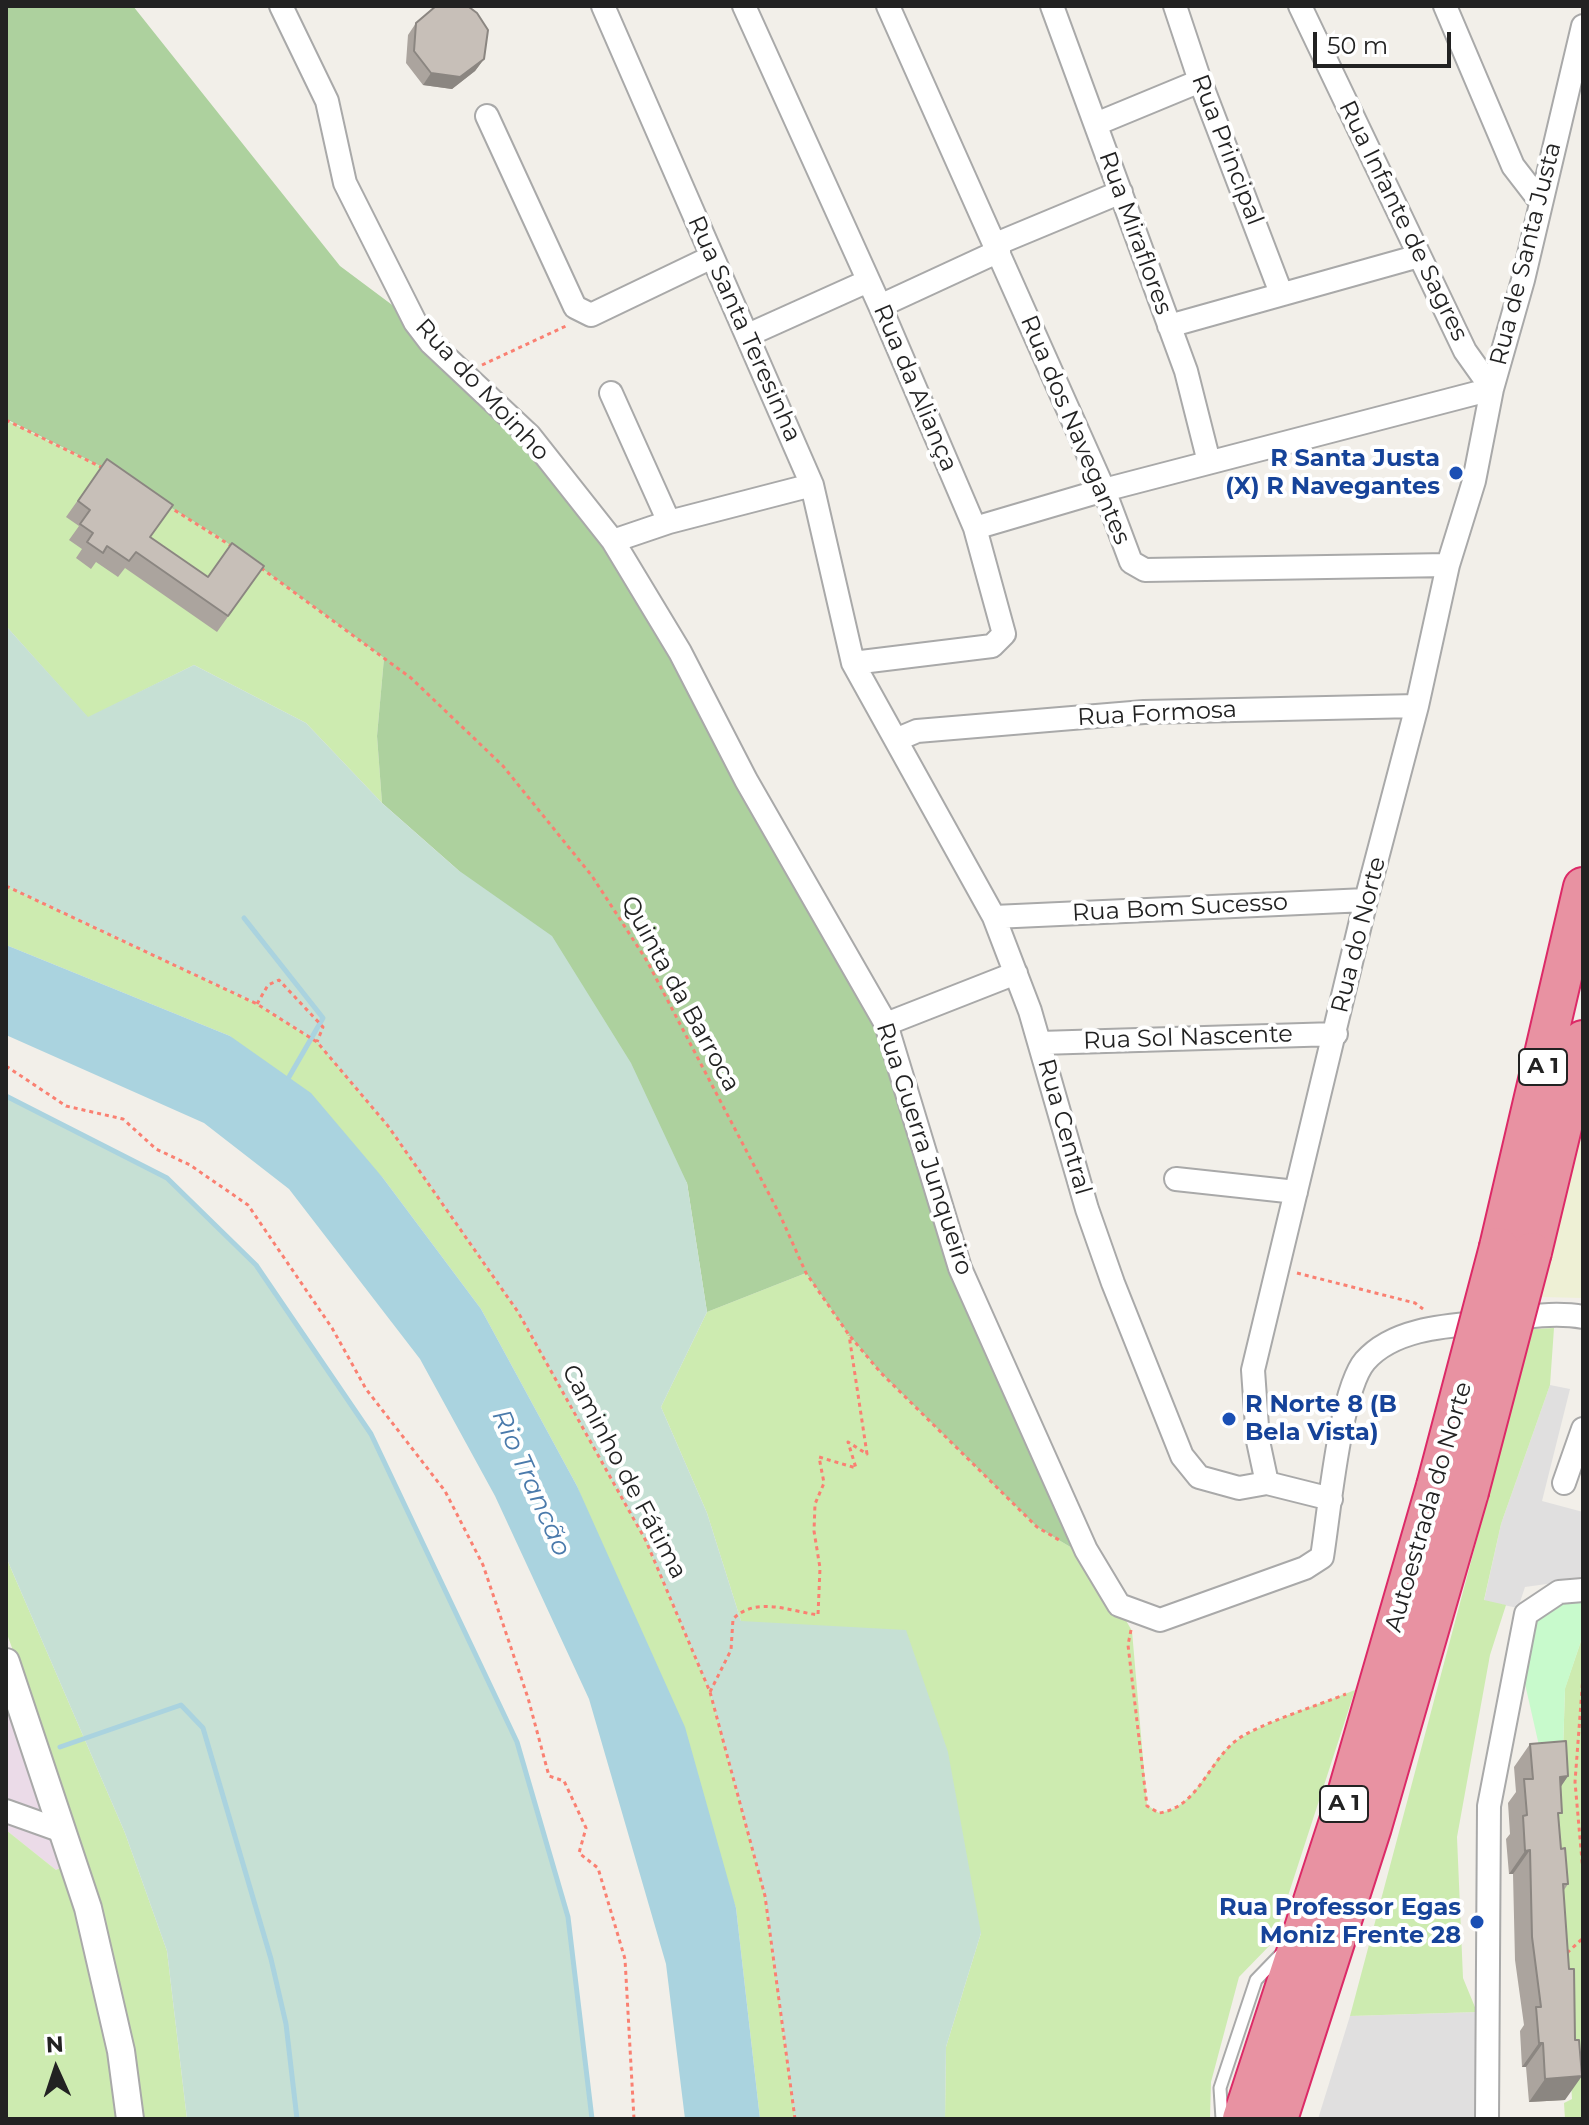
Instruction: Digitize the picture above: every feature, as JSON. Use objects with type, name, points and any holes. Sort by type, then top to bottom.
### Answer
[{"type":"highway","name":"Autoestrada do Norte","points":[[1516,1249],[1583,887]]},
{"type":"highway","name":"Autoestrada do Norte","points":[[1278,2119],[1372,1827],[1453,1489],[1516,1249],[1583,1040]]},
{"type":"highway","name":"Autoestrada do Norte","points":[[1242,2119],[1453,1489]]},
{"type":"street","name":"Rua do Moinho","points":[[281,6],[327,101],[345,183],[415,322],[431,343],[530,436],[613,541]]},
{"type":"street","name":"Rua Santa Teresinha","points":[[603,6],[812,485],[853,663]]},
{"type":"street","name":"Rua da Aliança","points":[[744,6],[880,306],[975,528],[1004,634],[992,646],[853,663]]},
{"type":"street","name":"Rua dos Navegantes","points":[[888,6],[1104,490],[1131,562],[1145,570],[1448,565]]},
{"type":"street","name":"Rua Miraflores","points":[[1052,6],[1186,371],[1209,462]]},
{"type":"street","name":"Rua Infante de Sagres","points":[[1300,6],[1465,351],[1492,389]]},
{"type":"street","points":[[1445,6],[1513,166],[1540,201]]},
{"type":"street","name":"Rua Principal","points":[[1177,7],[1200,81],[1281,293]]},
{"type":"street","name":"Rua de Santa Justa","points":[[1492,389],[1523,280],[1583,26]]},
{"type":"street","points":[[1096,124],[1200,81]]},
{"type":"street","points":[[487,116],[575,307],[591,315],[712,257]]},
{"type":"street","points":[[880,306],[1121,192]]},
{"type":"street","points":[[1169,326],[1419,256]]},
{"type":"street","points":[[748,335],[868,281]]},
{"type":"street","points":[[975,528],[1104,490],[1492,389]]},
{"type":"street","name":"Rua do Norte","points":[[1267,1483],[1258,1441],[1253,1370],[1366,900],[1417,706],[1448,565],[1474,481],[1492,389]]},
{"type":"street","points":[[611,393],[669,522]]},
{"type":"street","points":[[613,541],[669,522],[812,485]]},
{"type":"street","name":"Rua Guerra Junqueiro","points":[[613,541],[680,652],[746,780],[886,1024],[960,1268],[1086,1550],[1119,1605],[1160,1620],[1305,1568],[1322,1557],[1331,1499]]},
{"type":"street","name":"Rua Central","points":[[853,663],[898,739],[994,917],[1040,1043],[1087,1209],[1182,1456],[1199,1477],[1239,1488],[1267,1483],[1331,1499]]},
{"type":"street","name":"Rua Formosa","points":[[898,739],[917,731],[1144,712],[1417,706]]},
{"type":"street","name":"Rua Bom Sucesso","points":[[994,917],[1366,900]]},
{"type":"street","points":[[886,1024],[1016,973]]},
{"type":"street","name":"Rua Sol Nascente","points":[[1040,1043],[1336,1034]]},
{"type":"street","points":[[1176,1179],[1296,1192]]},
{"type":"street","points":[[1331,1499],[1346,1401],[1365,1361],[1390,1343],[1445,1326],[1546,1316],[1583,1317]]},
{"type":"street","points":[[1564,1483],[1583,1429]]},
{"type":"street","points":[[1487,2119],[1489,1806],[1526,1614],[1559,1592],[1583,1590]]},
{"type":"street","points":[[6,1662],[62,1831],[104,1972],[121,2051],[130,2118]]},
{"type":"street","points":[[6,1811],[62,1831]]},
{"type":"lane","points":[[1222,2119],[1220,2088],[1256,1980],[1271,1961],[1303,1935]]},
{"type":"path","points":[[464,374],[591,315]]},
{"type":"path","points":[[6,420],[114,473]]},
{"type":"path","points":[[167,505],[241,553]]},
{"type":"path","name":"Quinta da Barroca","points":[[252,561],[411,678],[503,766],[592,876],[647,961],[780,1215],[806,1273],[849,1335],[881,1373],[1037,1527],[1072,1548],[1086,1550]]},
{"type":"path","name":"Caminho de Fátima","points":[[6,886],[257,1004],[317,1042],[388,1126],[518,1312],[646,1541],[710,1692],[765,1896],[795,2119]]},
{"type":"path","points":[[257,1004],[268,985],[279,980],[321,1025],[317,1042]]},
{"type":"path","points":[[6,1066],[66,1106],[123,1119],[156,1149],[190,1165],[248,1205],[332,1328],[366,1389],[445,1491],[483,1565],[528,1698],[549,1776],[564,1781],[586,1828],[579,1853],[598,1868],[625,1959],[634,2119]]},
{"type":"path","points":[[1278,1267],[1415,1303]]},
{"type":"path","points":[[710,1692],[731,1650],[733,1619],[742,1611],[772,1605],[818,1615],[820,1568],[814,1531],[815,1504],[824,1483],[819,1457],[856,1468],[848,1442],[867,1454],[849,1335]]},
{"type":"path","points":[[1134,1610],[1128,1645],[1147,1806],[1159,1813],[1172,1811],[1189,1798],[1237,1740],[1355,1690]]},
{"type":"path","points":[[1583,1676],[1575,1782],[1583,1872]]},
{"type":"path","points":[[1575,1782],[1583,1782]]},
{"type":"path","points":[[1564,1955],[1583,1938]]},
{"type":"path","points":[[1583,2036],[1583,2094]]},
{"type":"shaded area","points":[[1550,1385],[1570,1389],[1542,1501],[1583,1512],[1583,1579],[1525,1587],[1518,1608],[1484,1601],[1501,1524]]},
{"type":"shaded area","points":[[6,1697],[64,1866],[56,1870],[6,1830]]},
{"type":"shaded area","points":[[1477,2012],[1475,2119],[1318,2119],[1350,2016]]},
{"type":"green space","points":[[6,6],[133,6],[340,266],[415,322],[613,541],[886,1024],[960,1268],[1086,1550],[1072,1548],[1037,1527],[881,1373],[849,1335],[806,1273],[707,1312],[687,1183],[458,870],[382,803],[377,736],[384,658],[219,537],[114,473],[6,419]]},
{"type":"green space","points":[[6,420],[114,473],[219,537],[384,658],[377,736],[382,803],[306,723],[194,665],[88,718],[6,626]]},
{"type":"green space","points":[[6,626],[88,717],[194,665],[306,723],[382,803],[458,870],[552,936],[631,1063],[687,1183],[707,1312],[661,1407],[707,1513],[741,1621],[906,1630],[948,1752],[981,1933],[946,2047],[945,2119],[795,2119],[765,1896],[710,1692],[646,1541],[518,1312],[388,1126],[317,1042],[257,1004],[6,886]]},
{"type":"green space","points":[[6,886],[257,1004],[317,1042],[388,1126],[518,1312],[646,1541],[710,1692],[765,1896],[795,2119],[760,2119],[736,1908],[577,1486],[481,1309],[383,1178],[230,1036],[6,945]]},
{"type":"green space","points":[[6,1096],[167,1178],[256,1265],[371,1434],[517,1742],[568,1917],[592,2119],[187,2119],[167,1951],[125,1833],[6,1557]]},
{"type":"green space","points":[[1583,1117],[1583,1298],[1542,1297]]},
{"type":"green space","points":[[806,1273],[849,1335],[881,1373],[1037,1527],[1072,1548],[1086,1550],[1132,1631],[1147,1805],[1159,1813],[1173,1809],[1194,1792],[1228,1747],[1239,1739],[1280,1719],[1355,1690],[1273,1942],[1239,1977],[1211,2082],[1210,2119],[945,2119],[946,2047],[981,1933],[741,1621],[707,1513],[661,1407],[707,1312]]},
{"type":"green space","points":[[1554,1328],[1550,1385],[1501,1524],[1484,1600],[1506,1605],[1490,1655],[1457,1837],[1463,1978],[1477,2012],[1350,2016],[1533,1329]]},
{"type":"green space","points":[[6,1557],[125,1833],[167,1951],[187,2119],[139,2119],[81,1842],[6,1631]]},
{"type":"green space","points":[[1559,1598],[1583,1602],[1583,1635],[1565,1689],[1563,1751],[1540,1750],[1525,1684],[1534,1613]]},
{"type":"green space","points":[[1583,1635],[1583,2119],[1565,2119],[1564,2103],[1572,2099],[1554,1803],[1563,1751],[1565,1688]]},
{"type":"green space","points":[[6,1830],[56,1870],[64,1866],[97,1991],[120,2119],[6,2119]]},
{"type":"water","name":"Rio Trancão","points":[[6,945],[230,1036],[311,1093],[383,1178],[481,1309],[577,1486],[685,1727],[736,1908],[760,2119],[685,2119],[666,1964],[589,1699],[495,1496],[420,1359],[289,1189],[204,1123],[6,1035]]},
{"type":"building","points":[[436,6],[469,7],[488,30],[484,59],[460,77],[431,73],[414,51],[416,23]]},
{"type":"building","points":[[107,459],[173,505],[150,537],[208,577],[232,543],[264,566],[228,616],[136,552],[129,561],[107,546],[103,553],[87,542],[93,533],[80,524],[90,510],[78,501]]},
{"type":"building","points":[[1566,1741],[1568,1776],[1560,1777],[1562,1813],[1558,1813],[1561,1849],[1565,1848],[1568,1884],[1563,1884],[1569,1969],[1574,1969],[1575,2040],[1579,2040],[1582,2076],[1545,2079],[1543,2043],[1539,2043],[1536,2007],[1541,2007],[1532,1937],[1530,1850],[1525,1851],[1523,1816],[1527,1815],[1524,1779],[1533,1779],[1530,1744]]},
{"type":"waterway","points":[[244,918],[323,1018],[289,1077]]},
{"type":"waterway","points":[[6,1096],[167,1178],[256,1265],[371,1434],[517,1742],[568,1917],[592,2119]]},
{"type":"waterway","points":[[60,1747],[181,1705],[203,1728],[271,1959],[286,2024],[297,2119]]},
{"type":"place","name":"R Santa Justa (X) R Navegantes","points":[[1456,473]]},
{"type":"place","name":"R Norte 8 (B Bela Vista)","points":[[1229,1419]]},
{"type":"place","name":"Rua Professor Egas Moniz Frente 28","points":[[1477,1922]]}]
